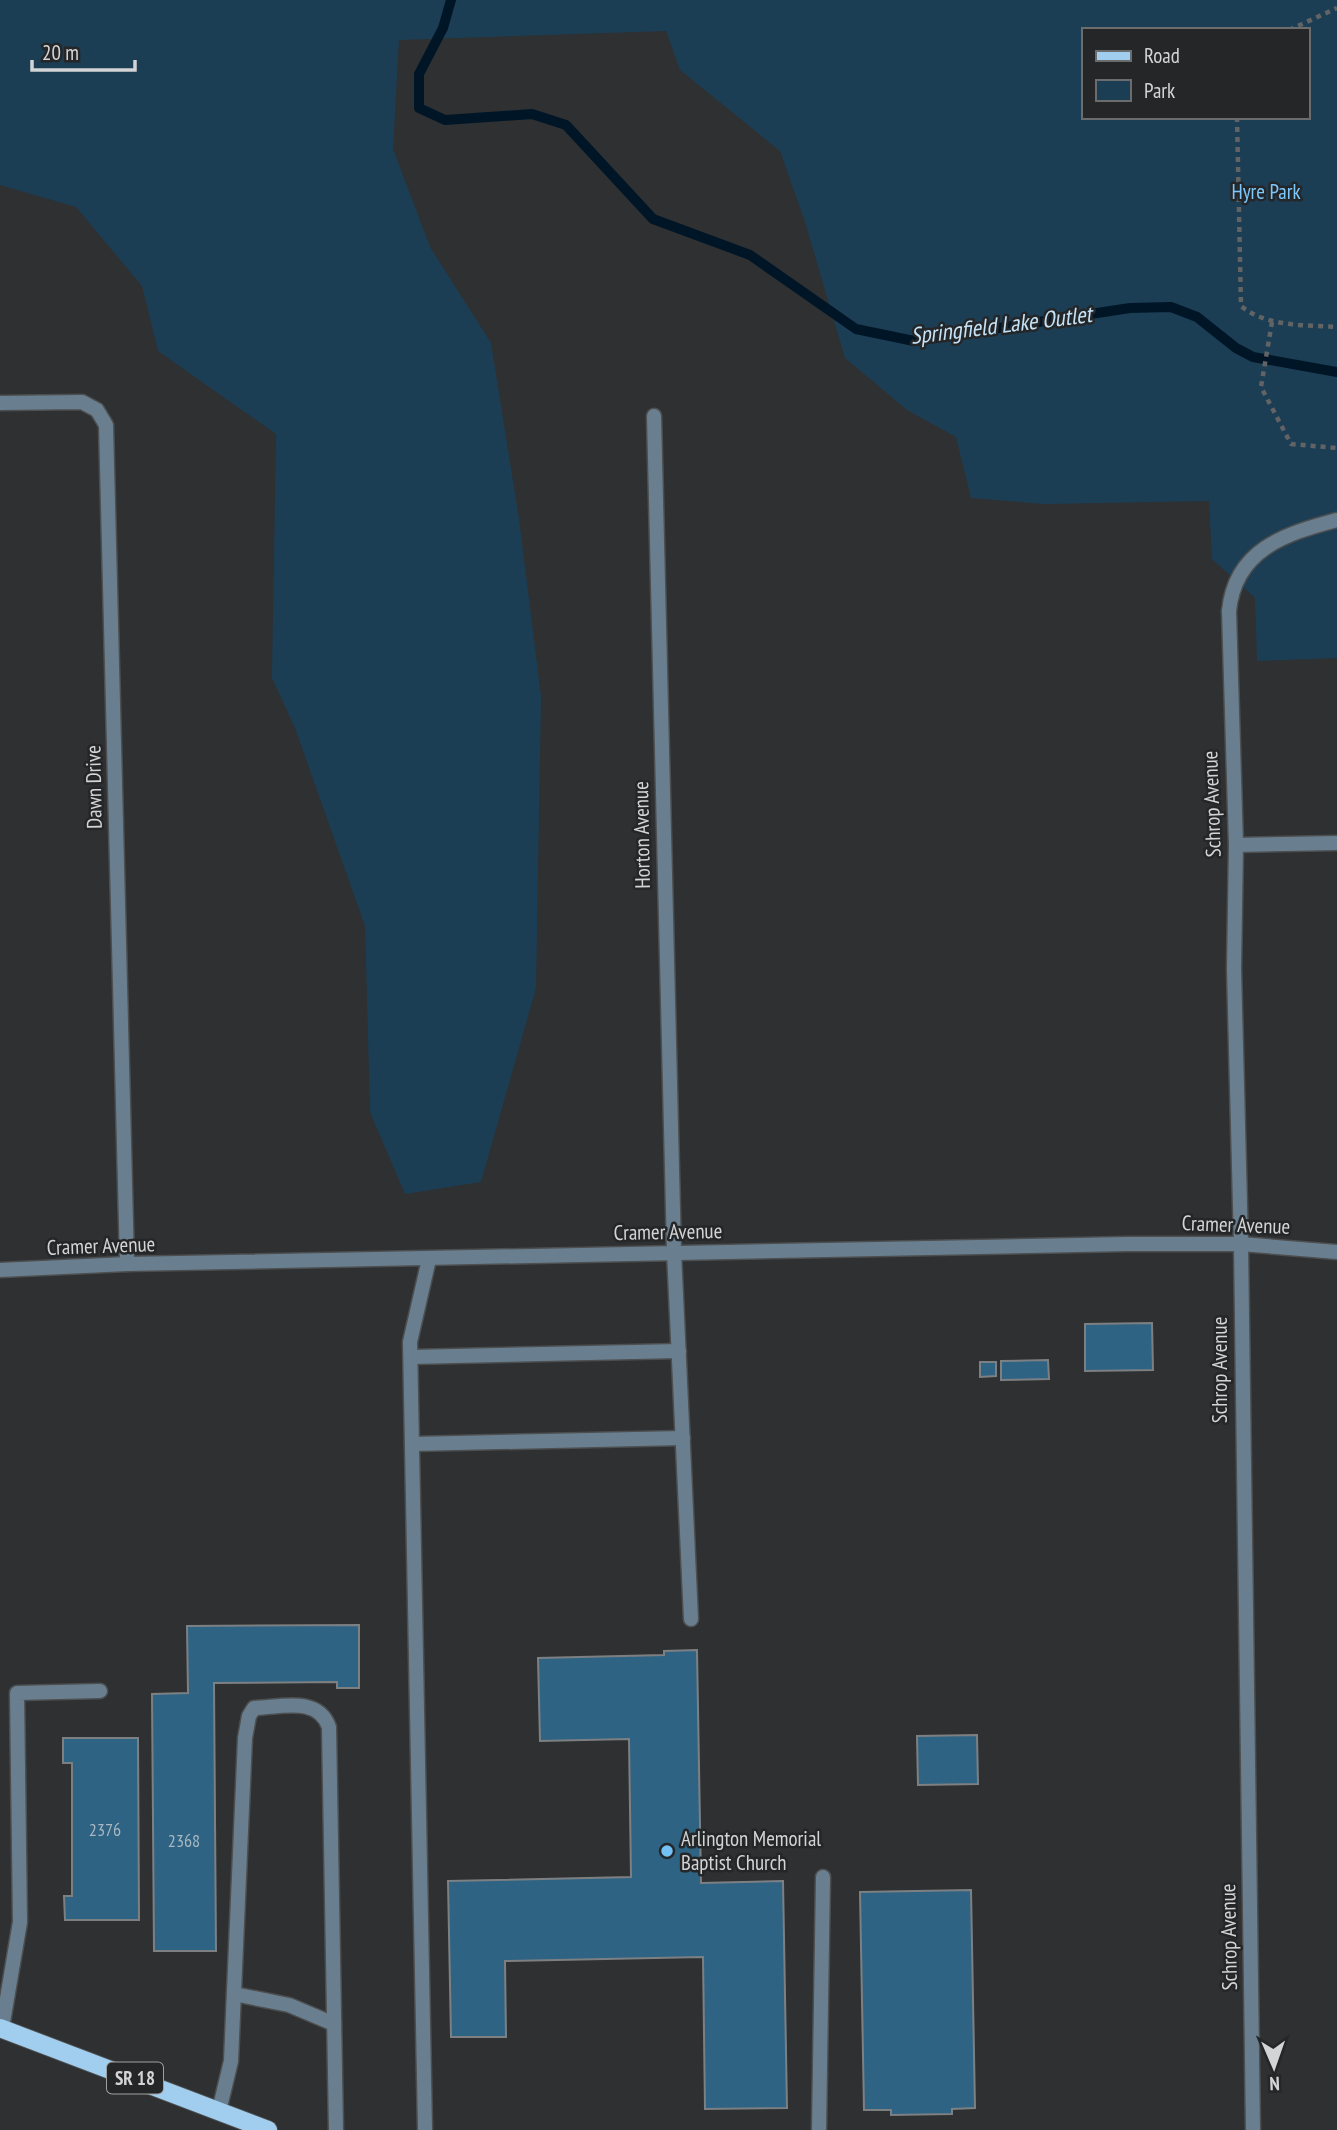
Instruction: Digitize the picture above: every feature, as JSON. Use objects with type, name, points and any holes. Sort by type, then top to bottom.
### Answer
[{"type":"main road","name":"SR 18","points":[[1,2028],[219,2111],[245,2126],[268,2130]]},
{"type":"street","name":"Dawn Drive","points":[[0,403],[82,402],[97,410],[106,425],[127,1264]]},
{"type":"street","name":"Horton Avenue","points":[[654,416],[674,1252],[691,1619]]},
{"type":"street","name":"Schrop Avenue","points":[[1253,2130],[1241,1244],[1234,969],[1236,845],[1229,611],[1231,587],[1246,562],[1285,536],[1337,520]]},
{"type":"street","points":[[1236,845],[1337,843]]},
{"type":"street","name":"Cramer Avenue","points":[[0,1270],[127,1264],[674,1252],[1241,1244],[1337,1252]]},
{"type":"street","points":[[425,2130],[410,1342],[429,1259]]},
{"type":"street","points":[[411,1357],[678,1351]]},
{"type":"street","points":[[412,1444],[683,1438]]},
{"type":"street","points":[[1,2028],[20,1922],[17,1693],[100,1691]]},
{"type":"street","points":[[219,2111],[232,2061],[249,1716],[254,1708],[313,1706],[325,1714],[330,1727],[336,2130]]},
{"type":"street","points":[[819,2130],[823,1877]]},
{"type":"street","points":[[234,1994],[289,2005],[334,2024]]},
{"type":"path","points":[[1293,28],[1337,8]]},
{"type":"path","points":[[1237,119],[1241,306],[1251,314],[1272,322],[1337,327]]},
{"type":"path","points":[[1272,322],[1261,387],[1291,444],[1337,448]]},
{"type":"green space","name":"Hyre Park","points":[[0,0],[1337,0],[1337,658],[1257,661],[1255,598],[1212,559],[1209,501],[1044,504],[971,498],[956,437],[907,410],[845,358],[805,222],[780,151],[680,70],[666,31],[399,40],[393,149],[430,247],[491,343],[519,519],[541,696],[536,988],[481,1182],[405,1194],[370,1112],[365,926],[295,728],[272,678],[276,434],[158,351],[142,286],[76,207],[0,185]]},
{"type":"building","points":[[1152,1323],[1153,1370],[1085,1371],[1085,1324]]},
{"type":"building","points":[[1048,1360],[1049,1379],[1001,1380],[1001,1361]]},
{"type":"building","points":[[980,1362],[996,1362],[996,1376],[980,1377]]},
{"type":"building","points":[[359,1625],[359,1688],[337,1688],[337,1682],[214,1683],[216,1951],[154,1951],[152,1694],[188,1693],[187,1626]]},
{"type":"building","points":[[697,1650],[701,1883],[783,1881],[787,2108],[705,2109],[703,1957],[505,1961],[506,2037],[451,2037],[448,1881],[631,1877],[629,1739],[540,1741],[538,1658],[664,1655],[664,1651]]},
{"type":"building","points":[[977,1735],[978,1784],[918,1785],[917,1736]]},
{"type":"building","points":[[63,1738],[138,1738],[139,1920],[65,1920],[64,1896],[72,1896],[72,1763],[63,1763]]},
{"type":"building","points":[[971,1890],[975,2108],[952,2109],[952,2114],[891,2115],[891,2110],[864,2110],[860,1892]]},
{"type":"waterway","name":"Springfield Lake Outlet","points":[[451,0],[443,28],[419,74],[419,108],[445,120],[532,114],[566,125],[653,219],[750,255],[856,329],[914,341],[1130,308],[1171,307],[1197,317],[1236,348],[1253,357],[1337,372]]},
{"type":"place","name":"Arlington Memorial Baptist Church","points":[[667,1851]]}]
